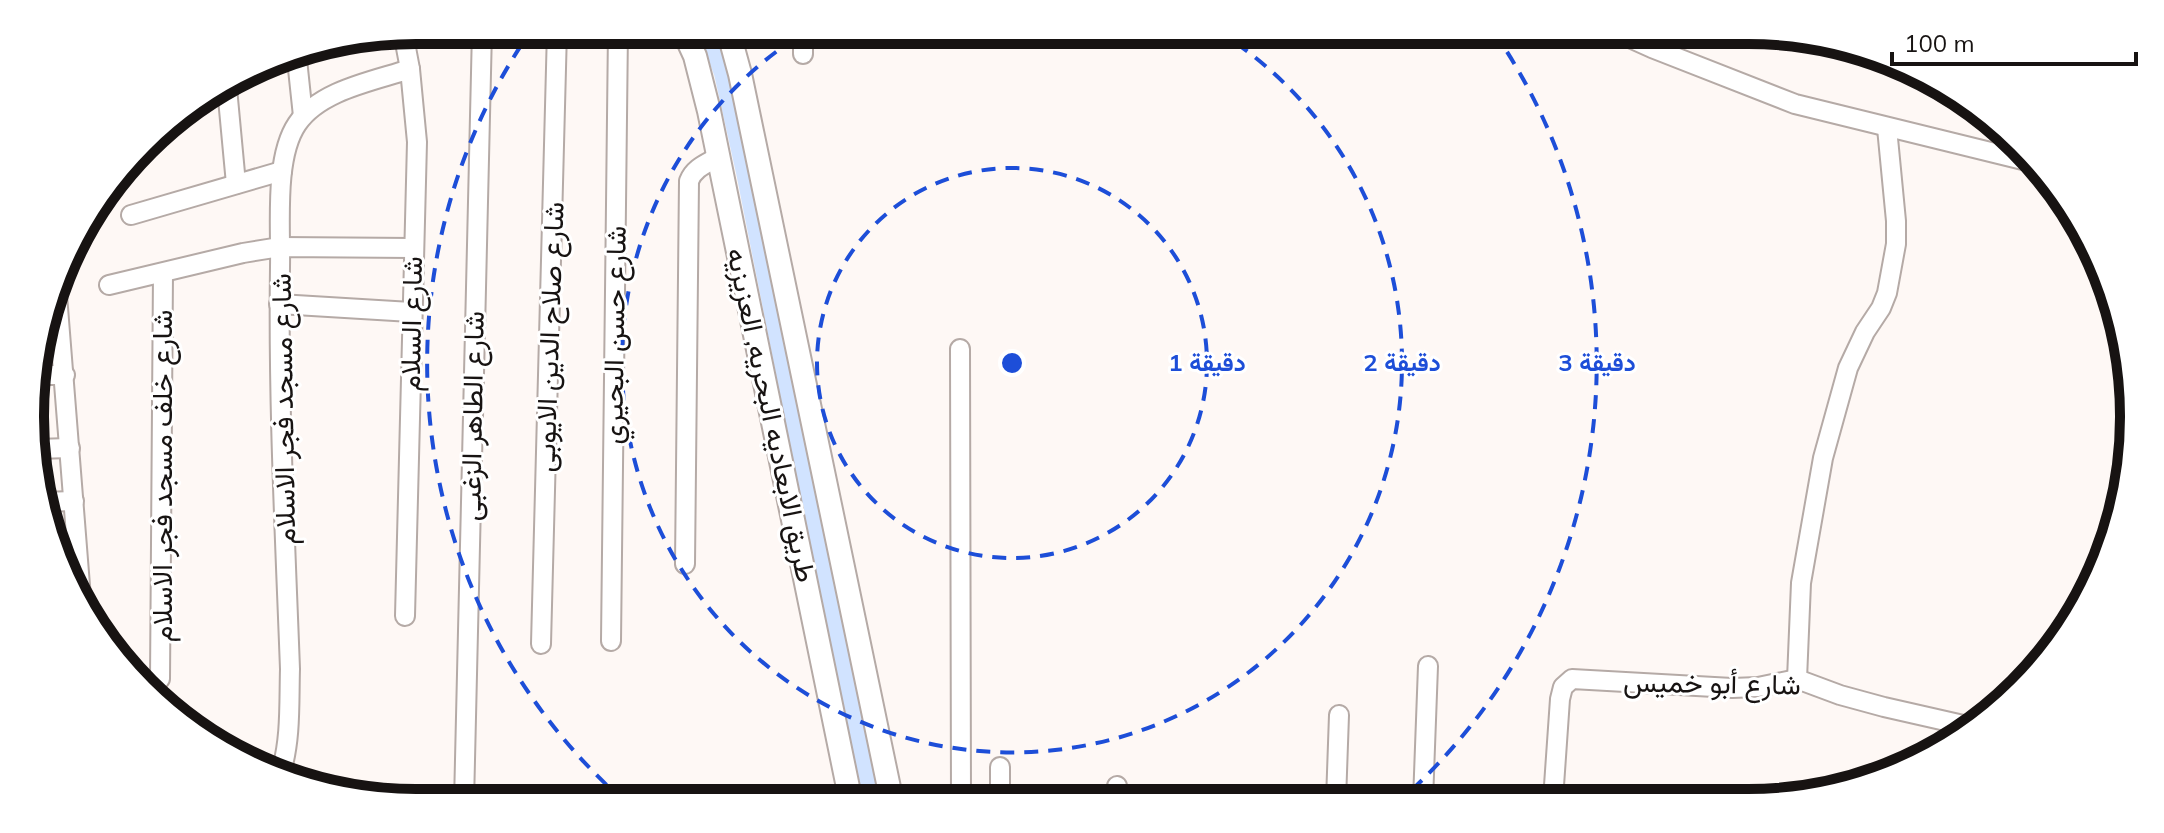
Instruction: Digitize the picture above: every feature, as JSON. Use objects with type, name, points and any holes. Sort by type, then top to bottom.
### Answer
[{"type":"street","name":"شارع السلام","points":[[405,44],[417,142],[405,616]]},
{"type":"street","name":"شارع الطاهر الزغبى","points":[[464,789],[482,44]]},
{"type":"street","name":"شارع صلاح الدين الايوبى","points":[[541,644],[557,44]]},
{"type":"street","name":"شارع حسن البحيري","points":[[611,641],[618,44]]},
{"type":"street","name":"طريق الابعاديه البحريه, العزيزيه","points":[[689,44],[709,111],[848,789]]},
{"type":"street","name":"طريق الابعاديه البحريه, العزيزيه","points":[[732,44],[889,789]]},
{"type":"street","points":[[803,44],[803,54]]},
{"type":"street","points":[[1643,44],[1795,104],[2016,158]]},
{"type":"street","points":[[297,64],[303,116]]},
{"type":"street","points":[[303,116],[332,95],[410,69]]},
{"type":"street","points":[[228,95],[236,184]]},
{"type":"street","name":"شارع مسجد فجر الاسلام","points":[[283,764],[290,669],[279,304],[282,171],[289,139],[303,116]]},
{"type":"street","points":[[1797,679],[1801,583],[1823,458],[1848,368],[1887,293],[1896,244],[1887,128]]},
{"type":"street","points":[[685,564],[689,181],[698,168],[718,157]]},
{"type":"street","points":[[131,215],[282,171]]},
{"type":"street","points":[[109,285],[280,247],[413,248]]},
{"type":"street","name":"شارع خلف مسجد فجر الاسلام","points":[[160,679],[163,273]]},
{"type":"street","points":[[279,304],[411,312]]},
{"type":"street","points":[[59,314],[74,501],[71,556]]},
{"type":"street","points":[[960,349],[961,789]]},
{"type":"street","points":[[46,375],[65,375]]},
{"type":"street","points":[[46,449],[70,448]]},
{"type":"street","points":[[54,502],[74,501]]},
{"type":"street","points":[[1423,789],[1428,666]]},
{"type":"street","name":"شارع أبو خميس","points":[[1554,789],[1560,699],[1563,687],[1572,679],[1732,688],[1758,687],[1797,679],[1869,703],[1957,724]]},
{"type":"street","points":[[1336,789],[1339,715]]},
{"type":"street","points":[[1000,767],[1000,789]]},
{"type":"waterway","points":[[712,44],[723,73],[745,172],[867,789]]}]
